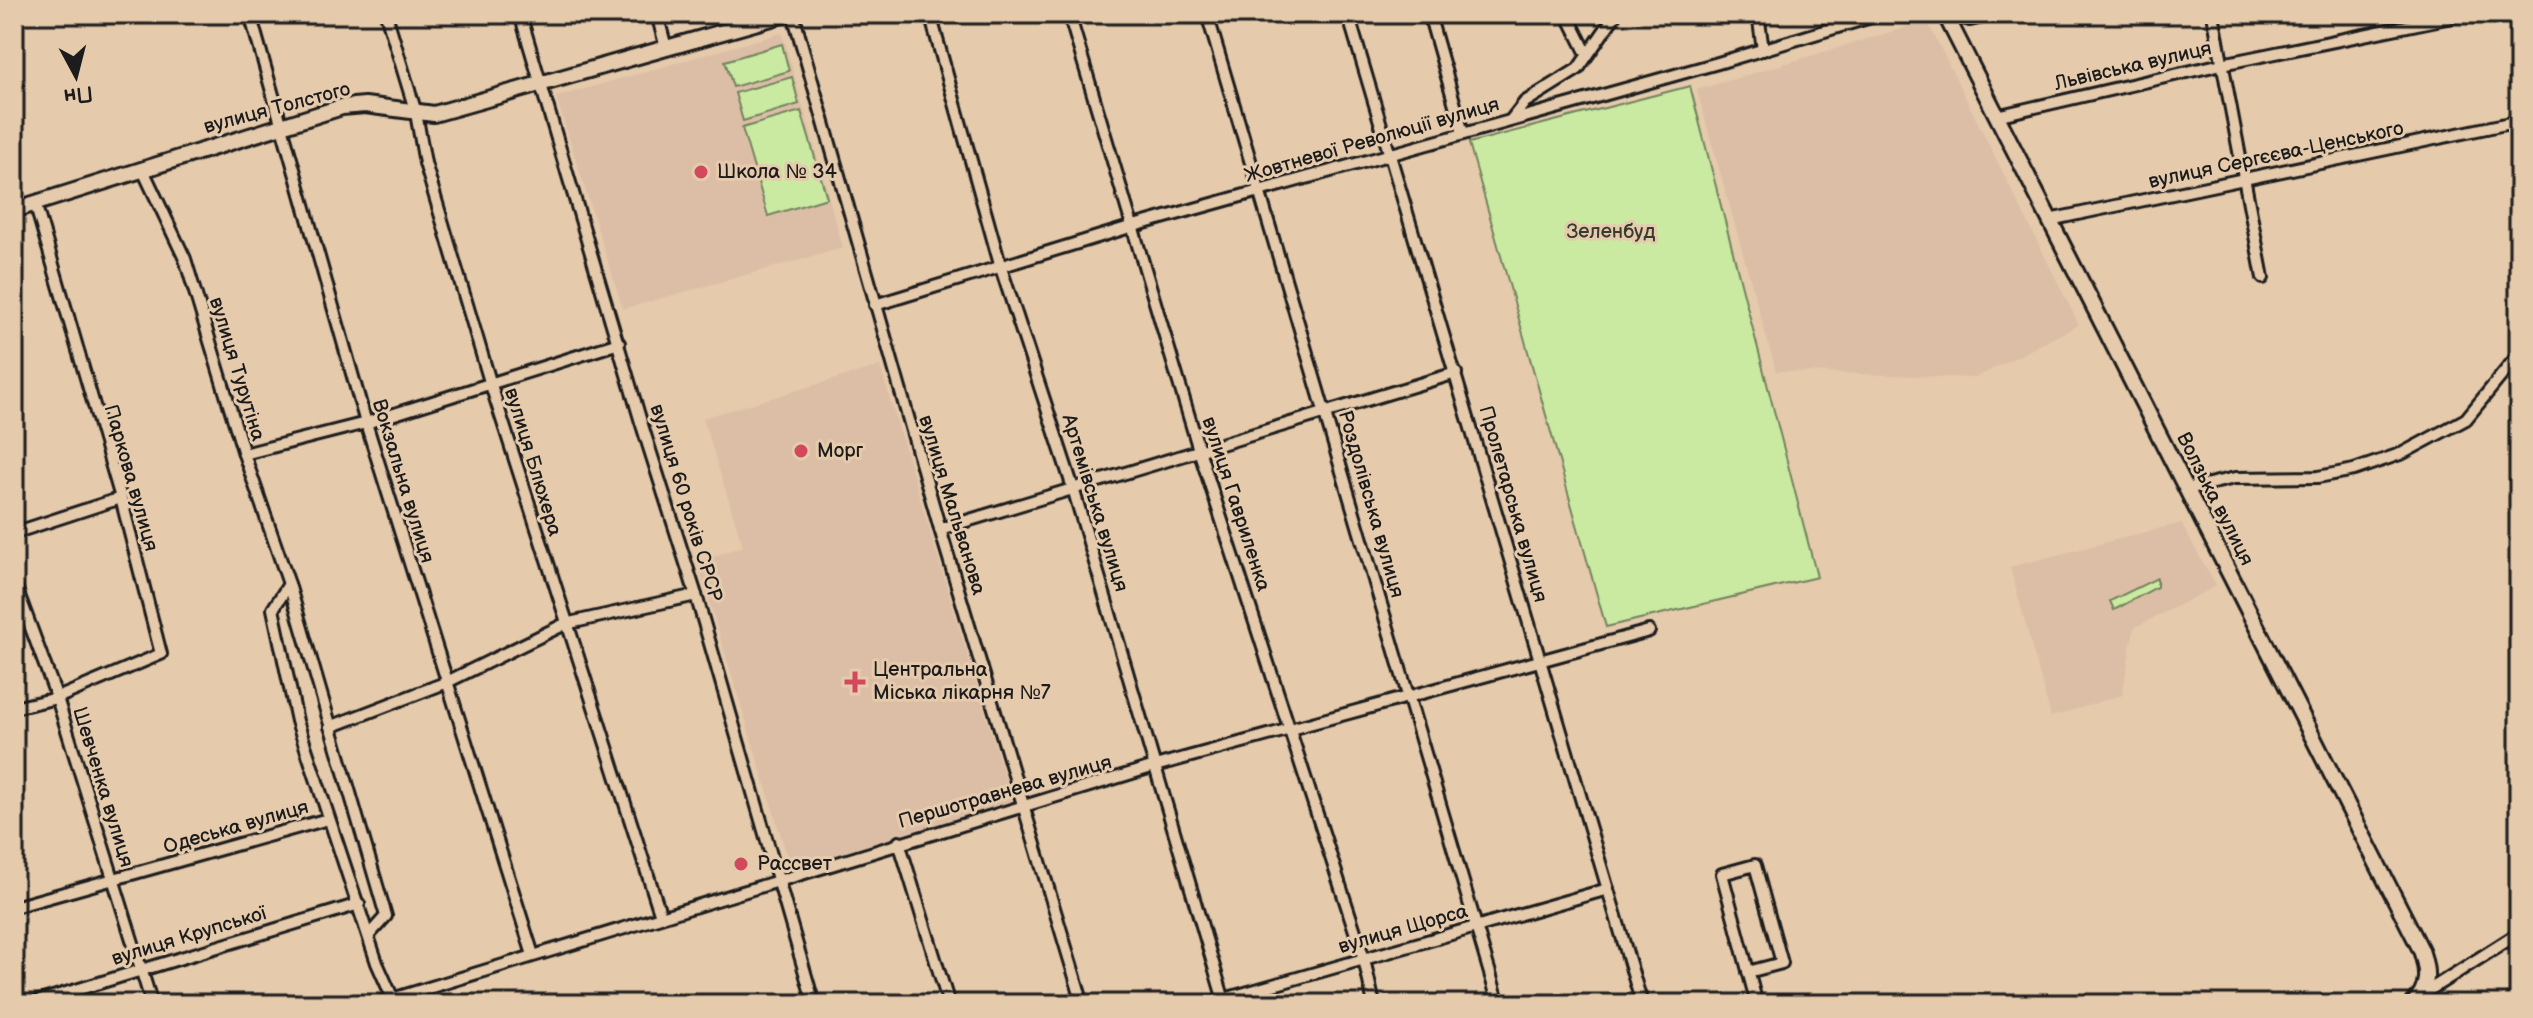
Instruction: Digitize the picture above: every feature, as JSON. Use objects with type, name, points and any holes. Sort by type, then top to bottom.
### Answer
[{"type":"street","name":"Вокзальна вулиця","points":[[250,14],[366,423],[445,683],[533,955]]},
{"type":"street","name":"вулиця Блюхера","points":[[386,14],[416,113],[425,163],[491,385],[661,916]]},
{"type":"street","name":"вулиця 60 років СРСР","points":[[520,14],[696,595],[814,1004]]},
{"type":"street","points":[[657,14],[666,48]]},
{"type":"street","name":"вулиця Толстого","points":[[14,210],[342,107],[365,105],[434,114],[786,14]]},
{"type":"street","name":"вулиця Мальванова","points":[[793,14],[940,529],[1083,1004]]},
{"type":"street","name":"Артемівська вулиця","points":[[930,14],[1001,268],[1073,488],[1224,1002]]},
{"type":"street","name":"вулиця Гавриленка","points":[[1069,14],[1130,227],[1364,959],[1374,1004]]},
{"type":"street","name":"Роздолівська вулиця","points":[[1207,14],[1499,1004]]},
{"type":"street","name":"Пролетарська вулиця","points":[[1348,14],[1642,1004]]},
{"type":"street","points":[[1429,14],[1463,133]]},
{"type":"street","points":[[1567,14],[1587,54]]},
{"type":"street","points":[[1511,120],[1525,102],[1578,69],[1616,14]]},
{"type":"street","points":[[1758,14],[1763,50]]},
{"type":"street","name":"Жовтневої Революції вулиця","points":[[875,305],[1261,189],[1763,50],[1881,14]]},
{"type":"street","name":"Волзька вулиця","points":[[1945,14],[2421,950],[2428,972],[2418,999]]},
{"type":"street","points":[[1951,14],[1970,20],[1997,14]]},
{"type":"street","points":[[2213,14],[2263,278]]},
{"type":"street","name":"Львівська вулиця","points":[[1996,116],[2222,64],[2466,14]]},
{"type":"street","name":"вулиця Сергєєва-Ценського","points":[[2049,220],[2510,123]]},
{"type":"street","name":"вулиця Турутіна","points":[[142,168],[185,259],[244,454],[289,584],[386,916],[369,935]]},
{"type":"street","name":"Паркова вулиця","points":[[35,203],[121,498],[161,654],[57,698]]},
{"type":"street","points":[[244,454],[366,423],[619,343]]},
{"type":"street","points":[[2187,489],[2235,478],[2318,477],[2354,470],[2403,453],[2466,419],[2519,354]]},
{"type":"street","points":[[940,529],[1456,373]]},
{"type":"street","points":[[14,533],[121,498]]},
{"type":"street","name":"Шевченка вулиця","points":[[14,582],[57,698],[152,1004]]},
{"type":"street","points":[[289,584],[273,609],[293,689],[297,721],[328,819],[393,999]]},
{"type":"street","points":[[330,727],[445,683],[565,624],[696,595]]},
{"type":"street","name":"Першотравнева вулиця","points":[[376,1004],[1155,766],[1649,631]]},
{"type":"street","points":[[14,708],[57,698]]},
{"type":"street","name":"Одеська вулиця","points":[[14,907],[328,819]]},
{"type":"street","points":[[899,842],[949,1004]]},
{"type":"street","points":[[1748,972],[1782,963],[1755,865],[1722,874],[1748,972],[1757,1004]]},
{"type":"street","name":"вулиця Щорса","points":[[1207,1004],[1224,1002],[1608,889]]},
{"type":"street","name":"вулиця Крупської","points":[[30,1004],[358,904]]},
{"type":"street","points":[[2418,999],[2519,933]]},
{"type":"shaded area","points":[[1927,21],[2079,325],[1975,378],[1776,371],[1697,90]]},
{"type":"shaded area","name":"Школа № 34","points":[[782,33],[843,248],[623,309],[556,97]]},
{"type":"shaded area","name":"Центральна Міська лікарня №7","points":[[880,366],[1012,801],[791,869],[697,562],[743,546],[703,418]]},
{"type":"shaded area","points":[[2181,523],[2216,586],[2134,628],[2122,695],[2051,717],[2010,567]]},
{"type":"green space","points":[[782,44],[789,71],[733,87],[725,61]]},
{"type":"green space","points":[[792,77],[799,104],[743,121],[735,93]]},
{"type":"green space","name":"Зеленбуд","points":[[1690,86],[1817,577],[1606,627],[1469,143]]},
{"type":"green space","points":[[801,111],[827,198],[768,216],[742,128]]},
{"type":"green space","points":[[2157,578],[2157,587],[2114,610],[2110,601]]},
{"type":"place","name":"Школа № 34","points":[[701,172]]},
{"type":"place","name":"Морг","points":[[801,451]]},
{"type":"place","name":"Центральна Міська лікарня №7","points":[[855,682]]},
{"type":"place","name":"Рассвет","points":[[741,864]]}]
